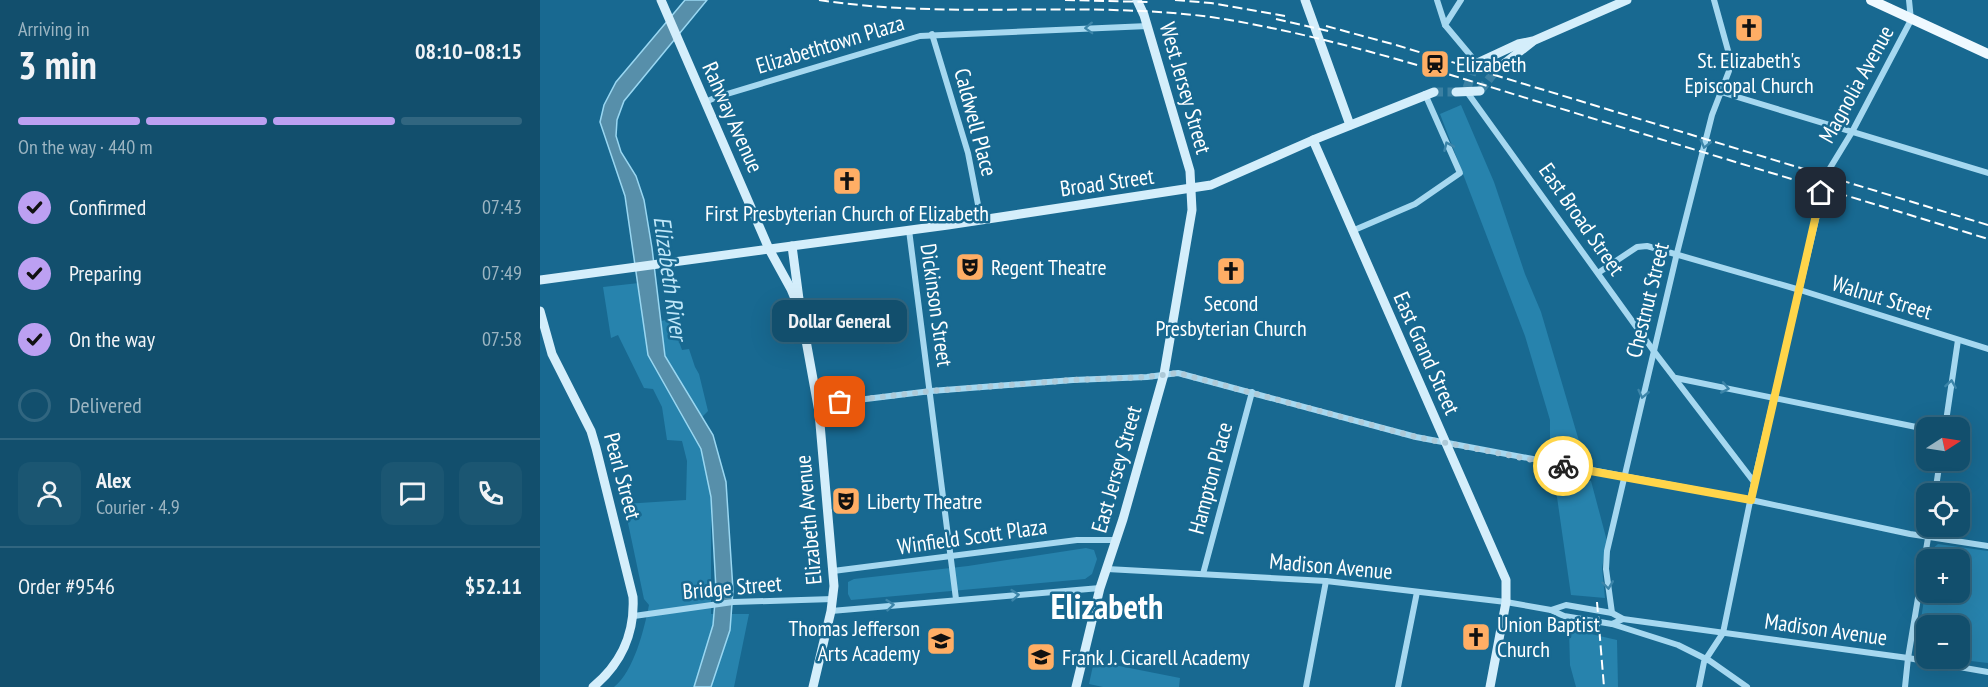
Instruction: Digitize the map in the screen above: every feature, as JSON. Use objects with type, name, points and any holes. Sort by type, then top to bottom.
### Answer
[{"type":"main road","points":[[1871,0],[1988,54]]},
{"type":"street","name":"West Jersey Street","points":[[1137,0],[1148,26],[1190,171],[1191,189]]},
{"type":"street","points":[[1305,0],[1350,125]]},
{"type":"street","points":[[1437,0],[1444,25],[1475,63],[1628,0]]},
{"type":"street","points":[[1444,25],[1461,0]]},
{"type":"street","name":"Chestnut Street","points":[[1612,613],[1606,569],[1607,551],[1677,253],[1712,115],[1730,63],[1714,0]]},
{"type":"street","points":[[1909,0],[1911,18]]},
{"type":"street","name":"Rahway Avenue","points":[[663,4],[769,249]]},
{"type":"street","name":"Magnolia Avenue","points":[[1699,687],[1706,660],[1723,633],[1754,482],[1827,173],[1852,132],[1911,18]]},
{"type":"street","name":"Elizabethtown Plaza","points":[[705,102],[920,36],[1148,26]]},
{"type":"street","name":"Caldwell Place","points":[[932,34],[968,153],[981,220]]},
{"type":"street","points":[[1496,70],[1533,41]]},
{"type":"street","name":"East Broad Street","points":[[1467,90],[1653,350],[1754,482]]},
{"type":"street","points":[[1456,92],[1480,91]]},
{"type":"street","points":[[1721,92],[1988,173]]},
{"type":"street","points":[[1352,231],[1415,204],[1460,173],[1430,93]]},
{"type":"street","name":"Broad Street","points":[[540,280],[981,220],[1211,185],[1313,140],[1430,93]]},
{"type":"street","name":"East Grand Street","points":[[1313,140],[1506,580],[1506,602],[1490,687]]},
{"type":"street","name":"East Jersey Street","points":[[1076,687],[1100,588],[1117,540],[1164,374],[1192,210],[1191,189]]},
{"type":"street","name":"Dickinson Street","points":[[909,230],[956,600]]},
{"type":"street","points":[[792,246],[801,313]]},
{"type":"street","name":"Walnut Street","points":[[1598,273],[1642,246],[1677,253],[1988,349]]},
{"type":"street","name":"Elizabeth Avenue","points":[[769,249],[801,313],[817,405],[833,571],[833,599],[813,687]]},
{"type":"street","name":"Pearl Street","points":[[540,311],[552,354],[597,448],[630,580],[634,616]]},
{"type":"street","points":[[1947,417],[1958,340]]},
{"type":"street","name":"Pearl Street","points":[[540,345],[552,354]]},
{"type":"street","points":[[817,405],[931,391],[1164,374],[1187,375],[1406,435],[1751,500],[1916,534]]},
{"type":"street","points":[[1676,378],[1916,427]]},
{"type":"street","name":"Hampton Place","points":[[1203,574],[1252,392]]},
{"type":"street","points":[[1905,687],[1928,537],[1988,546]]},
{"type":"street","name":"Winfield Scott Plaza","points":[[833,571],[1077,540],[1117,540]]},
{"type":"street","name":"Madison Avenue","points":[[1107,569],[1326,582],[1506,602],[1551,610],[1564,616],[1612,624],[1678,645],[1747,687]]},
{"type":"street","points":[[1306,687],[1326,582]]},
{"type":"street","points":[[831,611],[1100,588]]},
{"type":"street","points":[[1398,687],[1417,592]]},
{"type":"street","name":"Bridge Street","points":[[634,616],[733,602],[833,599]]},
{"type":"street","name":"Madison Avenue","points":[[1551,610],[1566,605],[1612,613],[1623,619],[1908,658],[1988,672]]},
{"type":"street","points":[[593,687],[619,659],[629,637],[634,616]]},
{"type":"street","points":[[1612,624],[1623,619]]},
{"type":"shaded area","points":[[685,0],[707,0],[624,101],[617,120],[616,136],[621,152],[636,176],[644,200],[665,356],[713,435],[726,482],[733,590],[730,630],[711,687],[694,687],[713,625],[716,590],[711,497],[701,449],[648,355],[625,196],[600,122],[604,105],[616,82]]},
{"type":"shaded area","points":[[1461,105],[1494,182],[1525,274],[1541,312],[1584,458],[1546,449],[1550,441],[1550,420],[1525,336],[1440,114]]},
{"type":"shaded area","points":[[639,283],[648,355],[701,449],[711,497],[711,614],[749,614],[734,687],[614,687],[633,661],[649,605],[644,599],[624,504],[686,500],[687,461],[682,441],[667,440],[662,407],[653,389],[644,388],[618,335],[611,338],[603,287]]},
{"type":"shaded area","points":[[671,319],[682,350],[689,349],[699,374],[708,411],[702,417],[665,356],[661,321]]},
{"type":"shaded area","points":[[1554,476],[1591,481],[1607,541],[1602,568],[1605,598],[1571,595]]},
{"type":"shaded area","points":[[1938,544],[1988,551],[1988,663],[1970,661],[1970,615],[1922,615],[1924,603],[1970,603],[1970,549],[1932,549]]},
{"type":"shaded area","points":[[1086,548],[1094,550],[1097,559],[1092,574],[1085,579],[851,600],[848,594],[848,582],[854,579],[968,566]]},
{"type":"shaded area","points":[[1569,629],[1617,640],[1618,687],[1576,687],[1570,665]]},
{"type":"shaded area","points":[[1094,661],[1180,678],[1179,687],[1103,687],[1089,684]]},
{"type":"tunnel","points":[[1467,88],[1475,64]]},
{"type":"tunnel","points":[[1480,91],[1496,70]]},
{"type":"tunnel","points":[[1434,92],[1456,92]]},
{"type":"railway","points":[[819,0],[917,9],[1162,12],[1257,25],[1348,46],[1438,71],[1988,239]]},
{"type":"railway","points":[[1065,0],[1149,2]]},
{"type":"railway","points":[[1175,0],[1211,3],[1285,16]]},
{"type":"railway","points":[[1276,19],[1332,32]]},
{"type":"railway","points":[[1326,26],[1396,45],[1988,225]]},
{"type":"railway","points":[[1573,456],[1578,481]]},
{"type":"railway","points":[[1597,602],[1604,687]]},
{"type":"way so far","points":[[840,402],[931,391],[1178,373],[1416,437],[1563,466]]},
{"type":"place","name":"St. Elizabeth's Episcopal Church","points":[[1749,28]]},
{"type":"place","name":"Elizabeth","points":[[1435,64]]},
{"type":"place","name":"First Presbyterian Church of Elizabeth","points":[[847,181]]},
{"type":"place","name":"Regent Theatre","points":[[970,267]]},
{"type":"place","name":"Second Presbyterian Church","points":[[1231,271]]},
{"type":"place","name":"Dollar General","points":[[840,402]]},
{"type":"place","name":"Liberty Theatre","points":[[846,501]]},
{"type":"place","name":"Union Baptist Church","points":[[1476,637]]},
{"type":"place","name":"Thomas Jefferson Arts Academy","points":[[941,641]]},
{"type":"place","name":"Frank J. Cicarell Academy","points":[[1041,657]]},
{"type":"district","name":"Elizabeth","points":[[1107,607]]},
{"type":"route","points":[[1563,466],[1751,500],[1821,193]]},
{"type":"water label","name":"Elizabeth River","points":[[670,278]]}]
